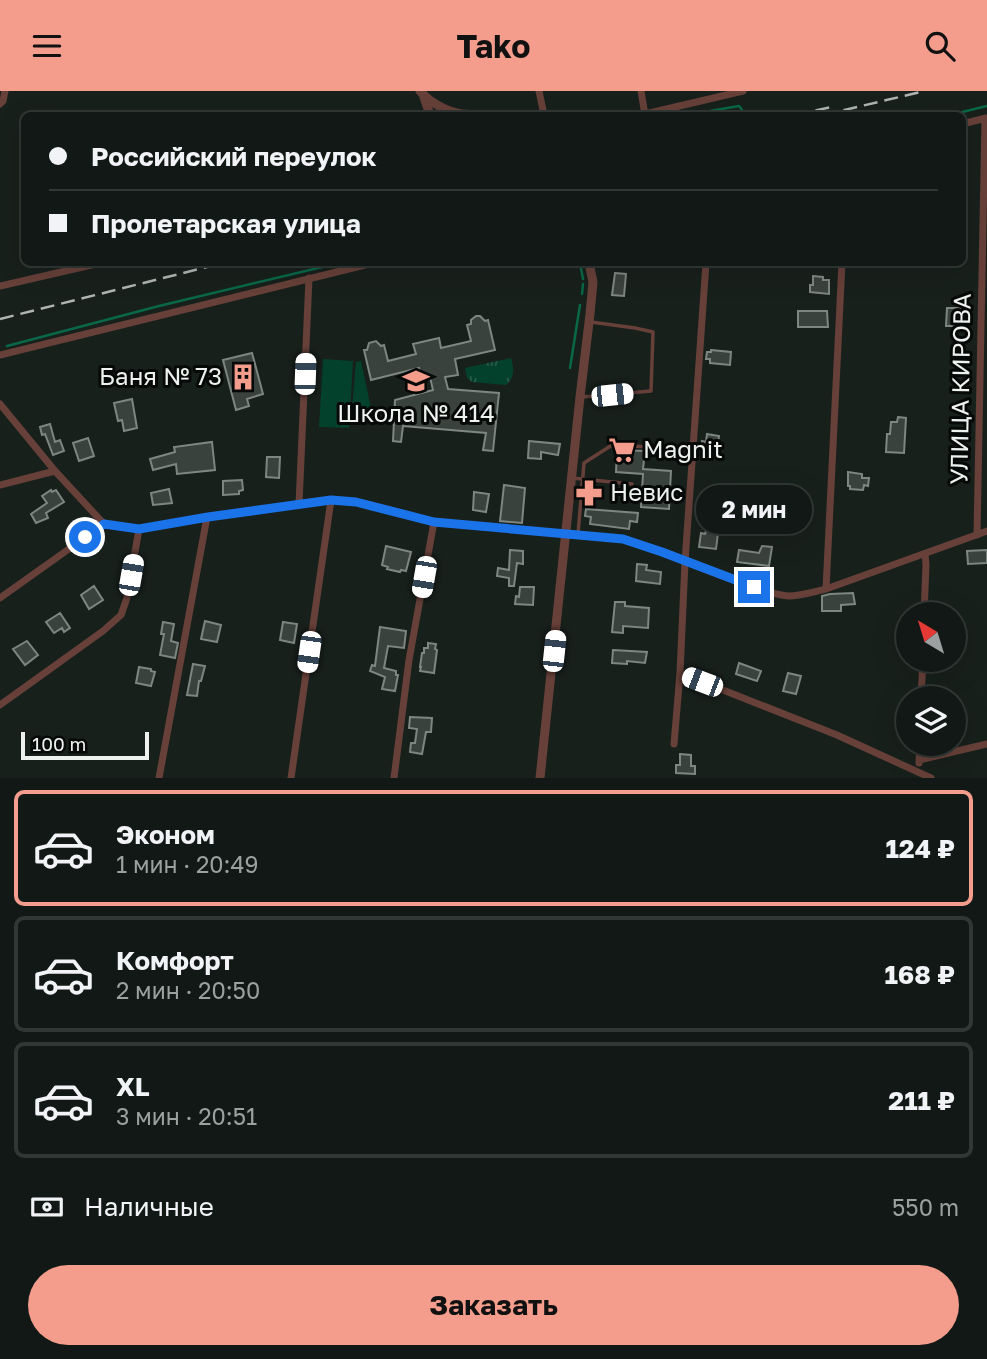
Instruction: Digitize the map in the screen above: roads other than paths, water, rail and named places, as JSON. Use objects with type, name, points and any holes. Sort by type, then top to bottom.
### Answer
[{"type":"street","points":[[0,104],[5,91]]},
{"type":"street","points":[[539,91],[543,112]]},
{"type":"street","points":[[641,91],[643,112]]},
{"type":"street","points":[[656,112],[743,91]]},
{"type":"street","points":[[422,94],[452,112]]},
{"type":"street","points":[[422,94],[429,112]]},
{"type":"street","points":[[966,123],[986,118]]},
{"type":"street","name":"УЛИЦА КИРОВА","points":[[977,535],[986,118]]},
{"type":"street","points":[[0,286],[87,266]]},
{"type":"street","points":[[0,355],[360,266]]},
{"type":"street","points":[[540,778],[593,282],[590,266]]},
{"type":"street","points":[[674,744],[706,266]]},
{"type":"street","points":[[826,589],[842,266]]},
{"type":"street","points":[[299,504],[309,278]]},
{"type":"street","points":[[0,404],[55,471],[104,524],[139,529],[331,500],[356,502],[434,522],[623,539],[775,593],[801,595],[826,589],[987,531]]},
{"type":"street","points":[[0,485],[55,471]]},
{"type":"street","points":[[291,778],[331,500]]},
{"type":"street","points":[[159,778],[208,517]]},
{"type":"street","points":[[394,778],[410,660],[434,522]]},
{"type":"street","points":[[0,598],[104,524]]},
{"type":"street","points":[[0,705],[121,615],[127,598],[139,529]]},
{"type":"street","points":[[924,602],[925,554]]},
{"type":"street","points":[[680,673],[837,735],[931,778]]},
{"type":"street","points":[[919,760],[987,744]]},
{"type":"street","points":[[917,770],[919,756]]},
{"type":"lane","points":[[580,397],[651,391],[653,333],[589,322]]},
{"type":"lane","points":[[578,534],[584,463],[612,445],[651,447]]},
{"type":"lane","points":[[572,478],[632,484]]},
{"type":"waterway","points":[[688,112],[739,106],[744,112]]},
{"type":"waterway","points":[[962,112],[987,106]]},
{"type":"waterway","points":[[7,346],[326,266]]},
{"type":"waterway","points":[[581,266],[583,279]]},
{"type":"waterway","points":[[582,294],[583,284]]},
{"type":"waterway","points":[[570,368],[580,305]]},
{"type":"railway","points":[[836,112],[925,91]]},
{"type":"railway","points":[[808,112],[831,107]]},
{"type":"railway","points":[[0,319],[211,266]]},
{"type":"place","name":"Баня № 73","points":[[243,377]]},
{"type":"place","name":"Школа № 414","points":[[416,381]]},
{"type":"place","name":"Magnit","points":[[622,450]]},
{"type":"place","name":"Невис","points":[[589,493]]}]
